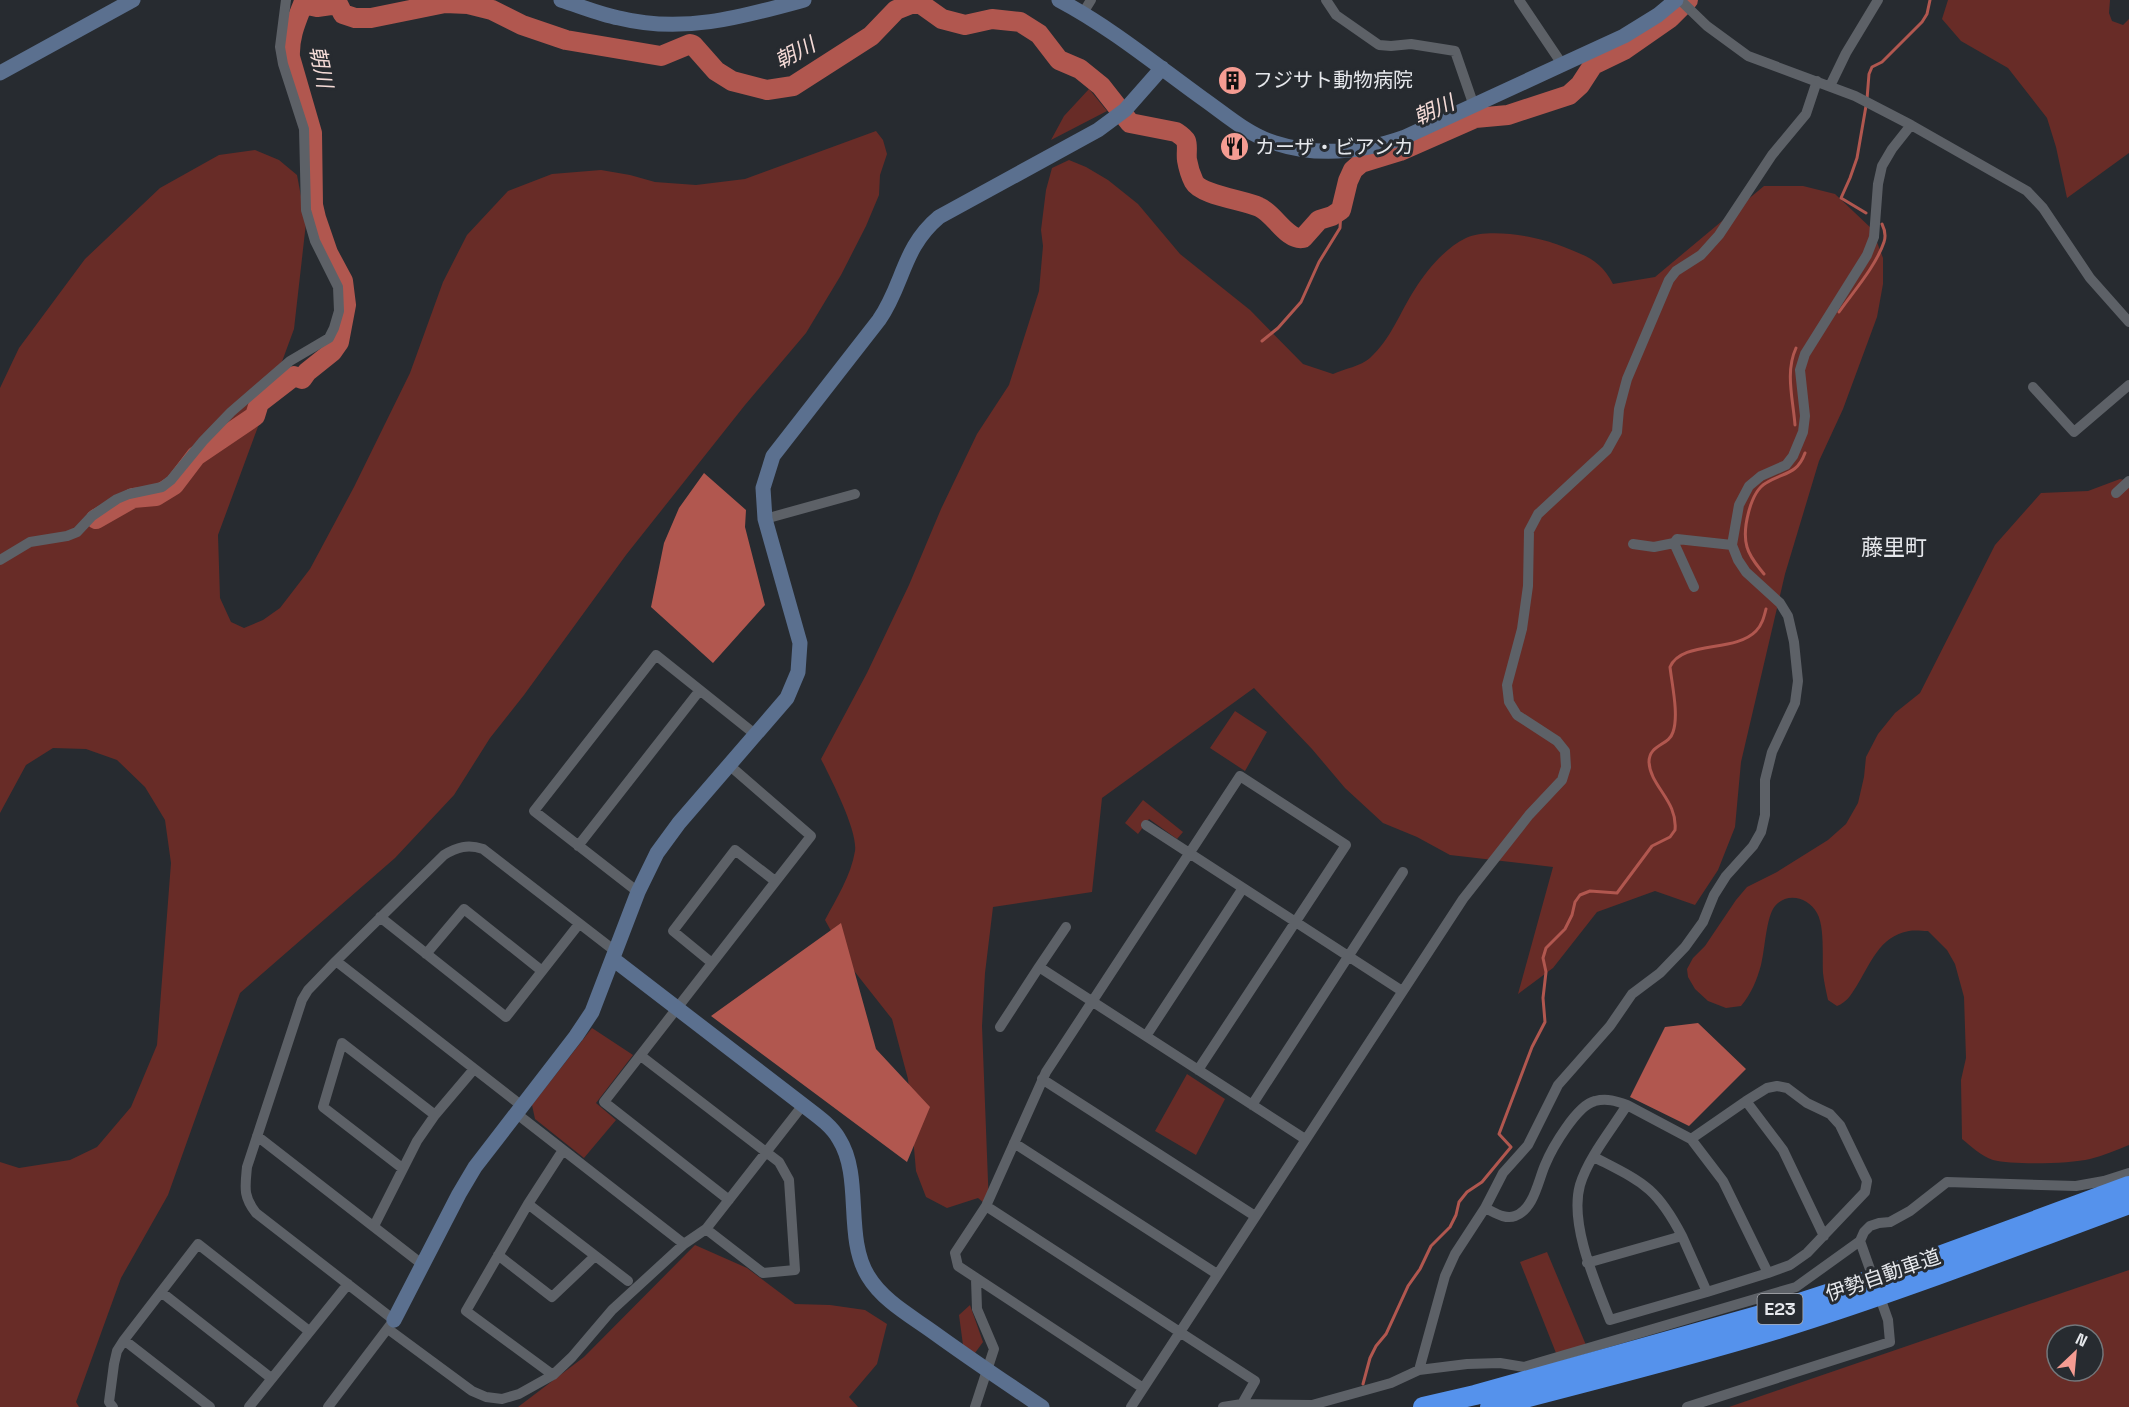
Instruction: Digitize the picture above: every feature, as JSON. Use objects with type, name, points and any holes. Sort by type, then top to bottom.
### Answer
[{"type":"highway","name":"伊勢自動車道","points":[[1423,1407],[1498,1389],[1772,1312],[1904,1269],[2129,1186]]},
{"type":"highway","name":"伊勢自動車道","points":[[1490,1407],[1779,1329],[1911,1285],[2129,1204]]},
{"type":"street","points":[[0,72],[133,0]]},
{"type":"street","points":[[0,560],[30,542],[67,536],[77,531],[92,516],[117,499],[162,487],[171,480],[203,441],[231,412],[290,361],[329,338],[339,311],[338,287],[315,241],[306,210],[304,129],[283,64],[280,47],[286,0]]},
{"type":"street","points":[[561,0],[619,18],[672,25],[718,22],[804,0]]},
{"type":"street","points":[[1059,0],[1087,6],[1162,68],[1246,130],[1274,143],[1304,150],[1361,149],[1383,145],[1405,137],[1624,36],[1674,2],[1748,56],[1861,99],[1911,125],[2036,198],[2090,278],[2129,322]]},
{"type":"street","points":[[1326,0],[1336,15],[1379,45],[1411,44],[1455,51],[1474,106]]},
{"type":"street","points":[[1519,0],[1562,64]]},
{"type":"street","points":[[1830,86],[1846,52],[1878,0]]},
{"type":"street","points":[[328,1407],[391,1324],[467,1180],[592,1012],[638,892],[666,839],[787,698],[798,672],[801,653],[798,632],[765,519],[763,488],[773,456],[884,312],[905,261],[921,234],[939,217],[1098,130],[1119,115],[1162,68]]},
{"type":"street","points":[[1131,1407],[1463,899],[1529,815],[1562,780],[1566,767],[1564,751],[1557,741],[1517,715],[1509,702],[1507,685],[1522,629],[1528,586],[1529,531],[1538,514],[1613,442],[1627,379],[1669,280],[1676,271],[1701,255],[1719,235],[1773,155],[1806,114],[1817,81]]},
{"type":"street","points":[[1419,1370],[1444,1276],[1503,1173],[1528,1145],[1558,1085],[1610,1026],[1632,994],[1660,973],[1686,947],[1703,922],[1714,895],[1726,876],[1753,846],[1761,832],[1765,815],[1765,780],[1772,752],[1794,703],[1798,681],[1794,642],[1788,616],[1780,603],[1746,572],[1732,545],[1739,504],[1749,486],[1761,476],[1786,465],[1793,456],[1803,432],[1805,416],[1800,370],[1804,354],[1867,255],[1874,237],[1878,184],[1882,166],[1911,125]]},
{"type":"street","points":[[2033,387],[2074,432],[2129,385]]},
{"type":"street","points":[[2116,493],[2129,480]]},
{"type":"street","points":[[765,519],[855,494]]},
{"type":"street","points":[[1633,544],[1654,547],[1674,543],[1677,539],[1732,545]]},
{"type":"street","points":[[1674,543],[1694,587]]},
{"type":"street","points":[[638,892],[534,811],[656,656],[756,735]]},
{"type":"street","points":[[578,846],[700,690]]},
{"type":"street","points":[[729,765],[812,836],[604,1102],[729,1200]]},
{"type":"street","points":[[1143,1388],[976,1279],[958,1266],[955,1253],[986,1206],[1042,1079],[1240,776],[1346,845],[1198,1070]]},
{"type":"street","points":[[1146,825],[1402,991]]},
{"type":"street","points":[[803,1105],[706,1229],[684,1244],[612,1310],[572,1357],[553,1375],[519,1394],[501,1399],[486,1397],[459,1383],[348,1284],[256,1213],[247,1202],[245,1190],[247,1167],[302,1000],[336,961],[444,855],[453,849],[474,846],[496,858],[579,924],[678,1009],[803,1105],[831,1129],[844,1149],[849,1167],[858,1254],[868,1276],[887,1298],[1042,1407]]},
{"type":"street","points":[[712,963],[673,931],[735,850],[775,881]]},
{"type":"street","points":[[1252,1105],[1403,873]]},
{"type":"street","points":[[1146,1036],[1243,888]]},
{"type":"street","points":[[426,954],[464,909],[542,971]]},
{"type":"street","points":[[380,917],[506,1017],[579,924]]},
{"type":"street","points":[[1000,1027],[1066,927]]},
{"type":"street","points":[[336,961],[474,1069],[563,1150],[684,1244]]},
{"type":"street","points":[[1039,967],[1305,1139]]},
{"type":"street","points":[[402,1168],[323,1107],[342,1043],[435,1115]]},
{"type":"street","points":[[641,1056],[779,1162],[789,1180],[795,1270],[763,1273],[706,1229]]},
{"type":"street","points":[[374,1226],[402,1168],[435,1115],[474,1069]]},
{"type":"street","points":[[1042,1079],[1255,1216]]},
{"type":"street","points":[[1627,1105],[1586,1170],[1580,1188],[1578,1210],[1587,1263],[1610,1320],[1731,1286],[1790,1265],[1807,1253],[1866,1192],[1867,1181],[1840,1125],[1830,1114],[1807,1103],[1787,1088],[1777,1086],[1767,1088],[1691,1139]]},
{"type":"street","points":[[1485,1208],[1505,1217],[1516,1216],[1528,1206],[1545,1163],[1581,1108],[1593,1101],[1608,1099],[1627,1105],[1691,1139],[1724,1181],[1768,1273]]},
{"type":"street","points":[[1746,1101],[1783,1150],[1824,1236]]},
{"type":"street","points":[[257,1136],[423,1265]]},
{"type":"street","points":[[1014,1143],[1217,1274]]},
{"type":"street","points":[[553,1375],[466,1311],[528,1204],[563,1150]]},
{"type":"street","points":[[1594,1157],[1646,1185],[1659,1198],[1682,1236],[1707,1292]]},
{"type":"street","points":[[1223,1407],[1242,1404],[1312,1405],[1391,1383],[1419,1370],[1467,1364],[1500,1363],[1524,1367],[1796,1287],[1860,1241],[1870,1226],[1890,1222],[1910,1211],[1947,1182],[2076,1186],[2104,1181],[2129,1173]]},
{"type":"street","points":[[528,1204],[628,1281]]},
{"type":"street","points":[[986,1206],[1255,1381],[1242,1404]]},
{"type":"street","points":[[1587,1263],[1682,1236]]},
{"type":"street","points":[[1687,1407],[1890,1342],[1888,1320],[1860,1241]]},
{"type":"street","points":[[113,1407],[109,1402],[117,1352],[198,1244],[309,1330]]},
{"type":"street","points":[[498,1255],[552,1298],[595,1256]]},
{"type":"street","points":[[975,1407],[994,1349],[977,1309],[976,1279]]},
{"type":"street","points":[[249,1407],[348,1284]]},
{"type":"street","points":[[1731,1286],[1737,1305]]},
{"type":"street","points":[[161,1293],[271,1378]]},
{"type":"street","points":[[124,1340],[210,1407]]},
{"type":"shaded area","points":[[1948,0],[2110,0],[2109,13],[2112,21],[2123,25],[2129,19],[2129,153],[2067,198],[2047,118],[2008,68],[1961,41],[1942,19]]},
{"type":"shaded area","points":[[1089,89],[1107,111],[1051,140],[1064,116]]},
{"type":"shaded area","points":[[876,131],[883,140],[887,154],[880,175],[879,195],[841,275],[806,333],[745,405],[626,555],[490,738],[454,795],[395,858],[240,993],[168,1195],[121,1278],[76,1402],[79,1407],[0,1407],[0,1162],[19,1168],[70,1160],[97,1147],[131,1107],[157,1045],[171,863],[165,820],[145,787],[117,760],[86,749],[53,748],[26,765],[0,813],[0,388],[19,348],[85,259],[160,188],[219,155],[255,150],[279,160],[297,175],[306,223],[294,329],[218,535],[220,598],[231,622],[244,628],[263,620],[280,608],[310,569],[354,487],[410,373],[443,282],[467,235],[508,191],[552,174],[601,170],[655,182],[696,185],[745,179]]},
{"type":"shaded area","points":[[1069,160],[1108,180],[1138,204],[1180,254],[1250,310],[1303,364],[1333,374],[1362,363],[1377,351],[1390,334],[1425,274],[1437,260],[1466,238],[1498,233],[1547,241],[1589,258],[1602,268],[1613,284],[1655,277],[1764,186],[1803,186],[1835,194],[1872,229],[1883,258],[1883,284],[1877,317],[1843,409],[1819,461],[1785,574],[1741,762],[1735,827],[1718,870],[1695,905],[1655,891],[1597,912],[1553,968],[1518,994],[1553,867],[1450,855],[1417,837],[1383,823],[1345,788],[1312,749],[1254,688],[1102,798],[1092,892],[993,907],[985,973],[982,1026],[989,1207],[978,1198],[947,1208],[926,1197],[916,1171],[908,1079],[892,1019],[851,967],[825,920],[850,869],[855,842],[843,805],[821,759],[867,673],[977,434],[1009,385],[1039,291],[1043,246],[1041,230],[1046,190],[1052,168]]},
{"type":"shaded area","points":[[704,473],[746,510],[745,527],[765,605],[713,663],[651,607],[664,543],[679,508]]},
{"type":"shaded area","points":[[2120,479],[2129,481],[2129,1145],[2081,1161],[2002,1162],[1980,1153],[1962,1139],[1961,1080],[1966,1058],[1964,997],[1955,964],[1947,950],[1928,931],[1909,931],[1890,939],[1871,961],[1850,996],[1837,1006],[1828,1000],[1826,990],[1820,919],[1808,903],[1797,898],[1785,899],[1772,911],[1756,981],[1741,1006],[1726,1008],[1708,1001],[1695,989],[1688,977],[1687,969],[1747,887],[1777,872],[1828,840],[1846,824],[1858,803],[1866,757],[1878,734],[1895,713],[1920,693],[1995,545],[2041,493],[2088,491]]},
{"type":"shaded area","points":[[1235,711],[1267,732],[1245,771],[1210,748]]},
{"type":"shaded area","points":[[1143,800],[1183,832],[1177,839],[1149,819],[1138,834],[1125,823]]},
{"type":"shaded area","points":[[841,923],[876,1049],[930,1107],[907,1162],[711,1016]]},
{"type":"shaded area","points":[[1698,1023],[1746,1069],[1689,1126],[1630,1097],[1665,1027]]},
{"type":"shaded area","points":[[592,1028],[633,1055],[596,1103],[616,1120],[584,1158],[535,1119],[532,1105]]},
{"type":"shaded area","points":[[1187,1074],[1225,1099],[1196,1155],[1155,1131]]},
{"type":"shaded area","points":[[695,1245],[747,1268],[795,1304],[830,1305],[865,1310],[887,1324],[877,1364],[849,1397],[858,1407],[518,1407],[584,1357]]},
{"type":"shaded area","points":[[1547,1252],[1586,1345],[1556,1353],[1520,1262]]},
{"type":"shaded area","points":[[2129,1270],[2129,1407],[1729,1407]]},
{"type":"shaded area","points":[[970,1305],[983,1342],[975,1353],[963,1345],[959,1315]]},
{"type":"waterway","name":"朝川","points":[[96,519],[133,498],[156,496],[174,485],[196,456],[255,416],[259,403],[294,376],[302,379],[307,372],[332,352],[339,342],[346,305],[343,281],[328,253],[316,218],[313,205],[312,133],[290,57],[292,36],[303,4],[317,7],[338,4],[343,14],[355,18],[371,18],[445,3],[468,4],[492,10],[522,25],[566,40],[661,56],[690,44],[716,71],[732,81],[767,90],[793,86],[871,36],[896,10],[911,4],[921,4],[942,19],[965,25],[992,19],[1020,22],[1039,34],[1059,60],[1080,69],[1101,86],[1130,123],[1176,132],[1183,137],[1187,143],[1187,160],[1190,171],[1198,187],[1259,207],[1291,235],[1303,238],[1319,220],[1341,210],[1348,181],[1353,170],[1361,163],[1400,151],[1475,118],[1508,115],[1569,95],[1580,85],[1593,65],[1624,50],[1670,18],[1688,0]]},
{"type":"waterway","points":[[1867,99],[1869,74],[1872,67],[1882,62],[1922,22],[1927,14],[1930,0]]},
{"type":"waterway","points":[[1866,106],[1857,158],[1841,198],[1866,213]]},
{"type":"waterway","points":[[1262,341],[1278,328],[1301,302],[1319,262],[1340,228],[1341,210]]},
{"type":"waterway","points":[[1839,312],[1880,251],[1885,238],[1882,224]]},
{"type":"waterway","points":[[1795,425],[1790,376],[1796,348]]},
{"type":"waterway","points":[[1764,574],[1747,547],[1747,522],[1752,503],[1760,488],[1794,469],[1805,453]]},
{"type":"waterway","points":[[1363,1384],[1370,1358],[1386,1334],[1408,1286],[1420,1269],[1431,1246],[1450,1227],[1459,1202],[1467,1192],[1482,1182],[1511,1147],[1499,1134],[1532,1047],[1545,1022],[1543,998],[1546,972],[1543,958],[1546,948],[1565,929],[1580,895],[1590,891],[1617,893],[1652,846],[1670,837],[1675,830],[1672,811],[1654,779],[1649,762],[1652,752],[1671,737],[1675,725],[1670,667],[1676,659],[1686,653],[1747,638],[1760,626],[1766,609]]},
{"type":"place","name":"フジサト動物病院","points":[[1232,80]]},
{"type":"place","name":"カーザ・ビアンカ","points":[[1234,147]]},
{"type":"district","name":"藤里町","points":[[1894,547]]}]
